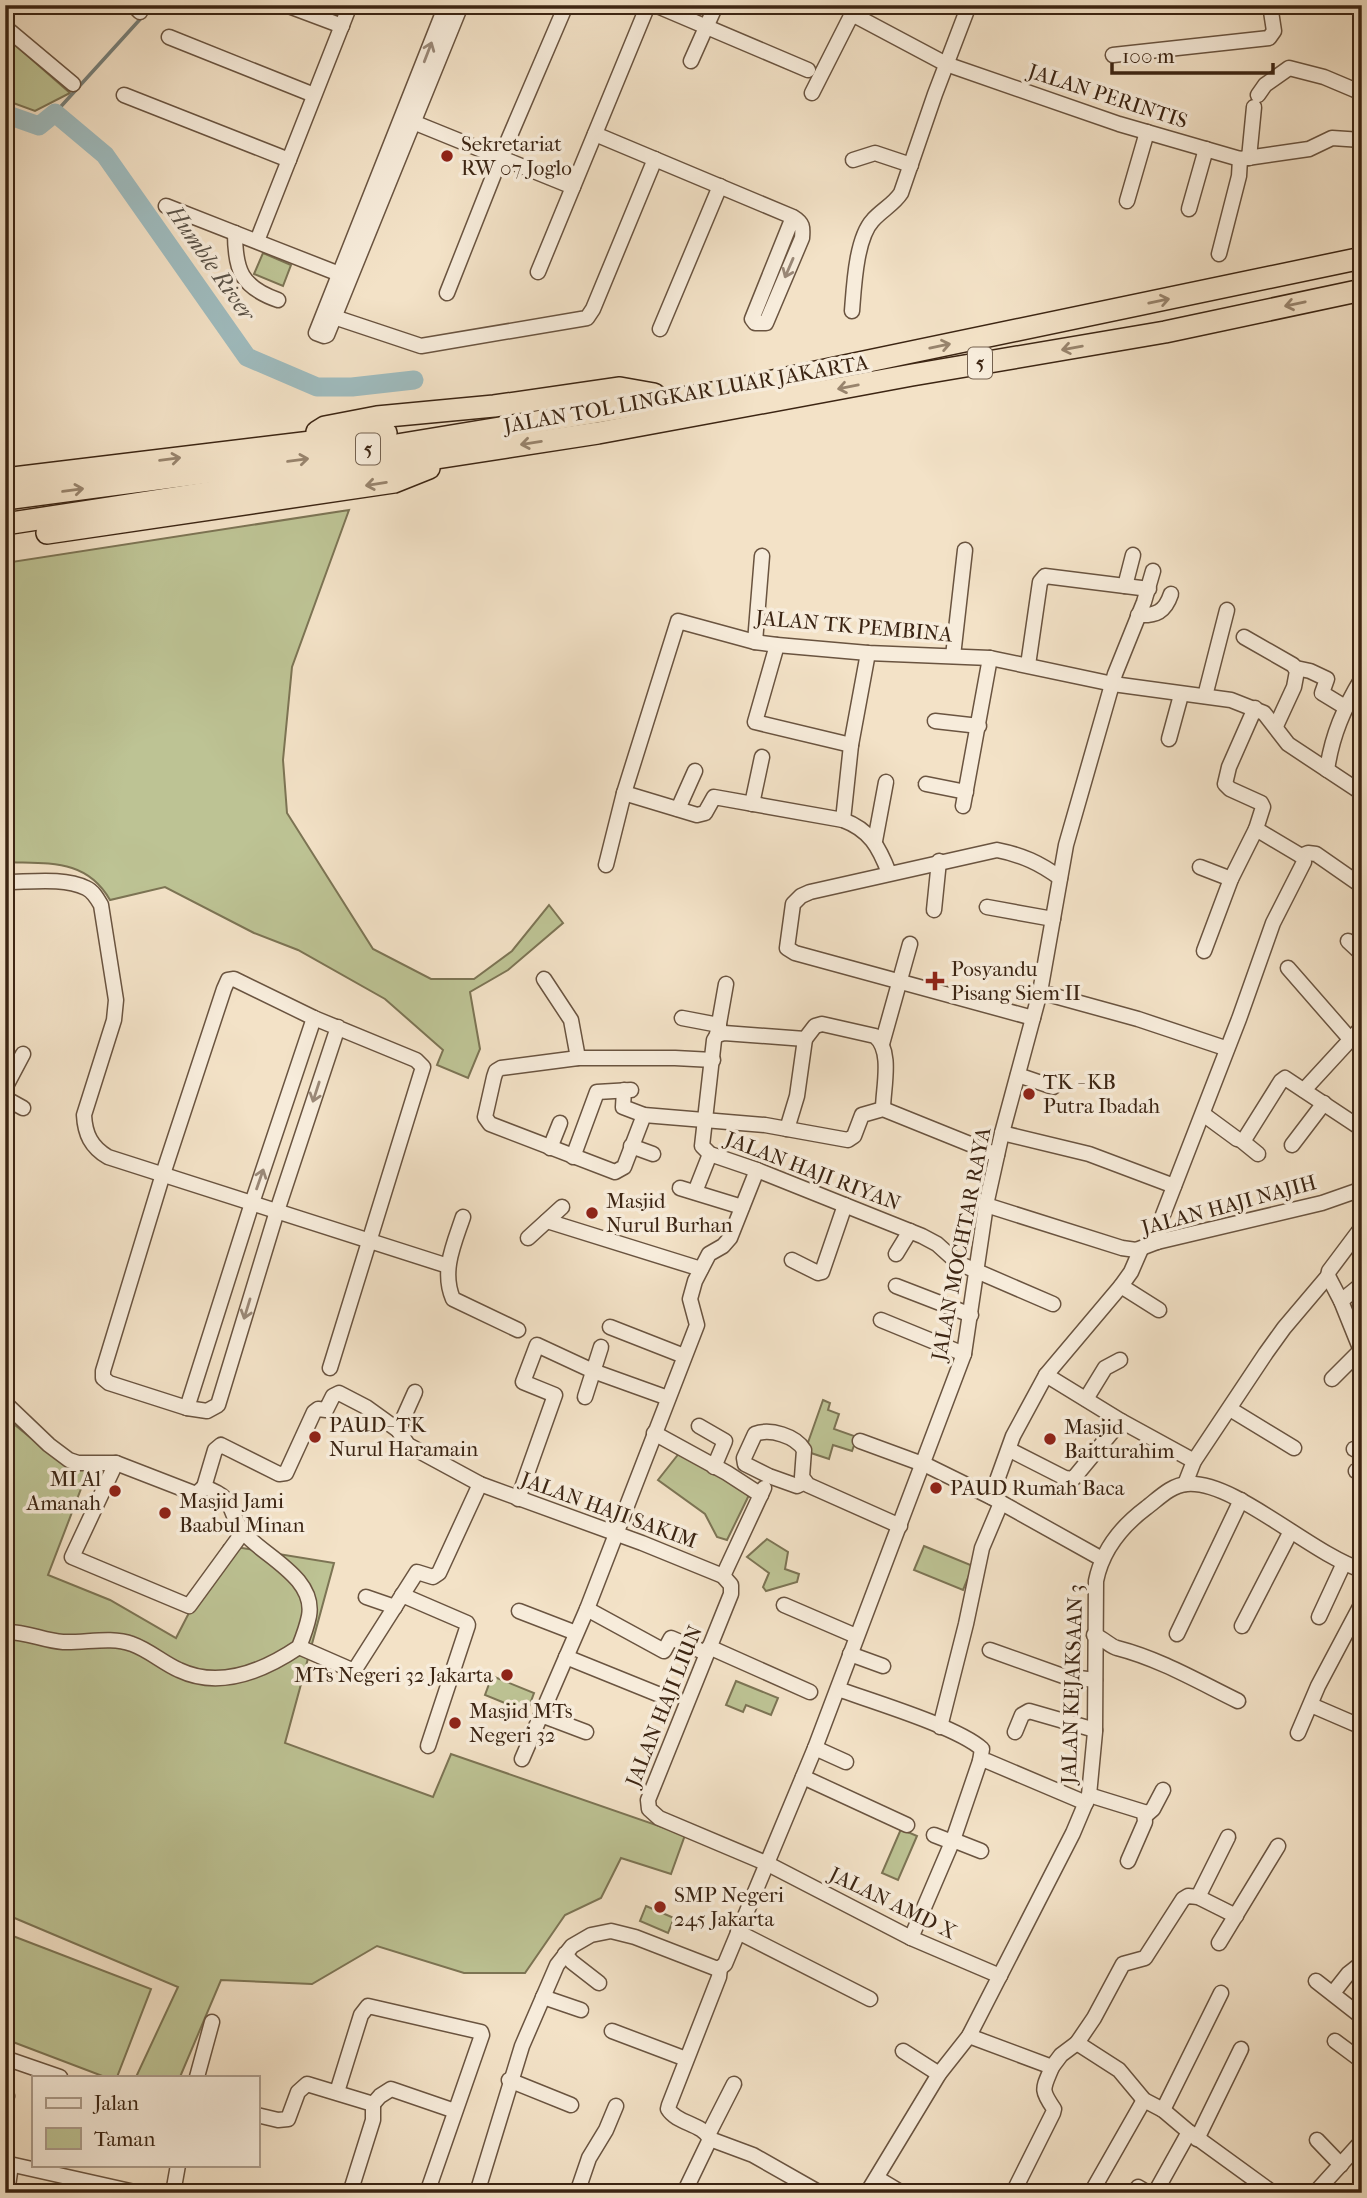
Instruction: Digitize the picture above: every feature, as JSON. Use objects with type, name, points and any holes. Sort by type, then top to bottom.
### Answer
[{"type":"highway","name":"JALAN TOL LINGKAR LUAR JAKARTA","points":[[5,499],[324,457],[730,390],[1362,258]]},
{"type":"highway","name":"JALAN TOL LINGKAR LUAR JAKARTA","points":[[5,524],[611,430],[1165,332],[1362,290]]},
{"type":"highway","points":[[5,479],[498,421],[699,384],[730,390]]},
{"type":"highway","points":[[5,539],[394,482],[463,454]]},
{"type":"street","points":[[286,5],[342,26]]},
{"type":"street","points":[[257,241],[350,5]]},
{"type":"street","points":[[446,5],[345,276],[334,317],[326,336],[315,333],[345,276],[461,5]]},
{"type":"street","points":[[447,293],[500,159],[566,5]]},
{"type":"street","points":[[538,272],[648,5]]},
{"type":"street","points":[[654,5],[808,71]]},
{"type":"street","points":[[691,61],[716,5]]},
{"type":"street","points":[[852,311],[859,253],[867,228],[901,193],[946,64],[970,5]]},
{"type":"street","points":[[1113,55],[1269,38],[1274,32],[1270,5]]},
{"type":"street","name":"JALAN PERINTIS","points":[[812,93],[852,15],[946,64],[1147,132],[1206,149],[1245,158],[1309,149],[1332,138],[1362,140]]},
{"type":"street","points":[[5,27],[73,84]]},
{"type":"street","points":[[169,37],[314,95]]},
{"type":"street","points":[[1219,254],[1245,158],[1256,101],[1265,85],[1289,68],[1324,77],[1362,93]]},
{"type":"street","points":[[124,95],[289,160]]},
{"type":"street","points":[[413,122],[573,187]]},
{"type":"street","points":[[1127,201],[1147,132]]},
{"type":"street","points":[[595,134],[793,217],[803,225],[802,238],[766,323],[755,323],[752,319],[793,217]]},
{"type":"street","points":[[1189,209],[1206,149]]},
{"type":"street","points":[[853,160],[875,153],[911,164]]},
{"type":"street","points":[[334,317],[421,346],[586,318],[593,309],[655,159]]},
{"type":"street","points":[[660,329],[720,186]]},
{"type":"street","points":[[166,206],[345,276]]},
{"type":"street","points":[[234,233],[235,255],[243,278],[256,291],[278,300]]},
{"type":"street","points":[[953,656],[965,550]]},
{"type":"street","points":[[1125,586],[1133,555]]},
{"type":"street","points":[[755,642],[762,556]]},
{"type":"street","name":"JALAN MOCHTAR RAYA","points":[[709,2137],[673,2115],[668,2109],[719,1977],[720,1968],[725,1964],[815,1748],[964,1354],[986,1205],[1002,1133],[1040,992],[1066,845],[1113,684],[1149,589],[1153,571]]},
{"type":"street","points":[[1028,665],[1042,577],[1046,575],[1149,589]]},
{"type":"street","points":[[1138,615],[1158,613],[1171,594]]},
{"type":"street","points":[[1205,696],[1227,610]]},
{"type":"street","name":"JALAN TK PEMBINA","points":[[606,865],[624,793],[678,621],[755,642],[868,653],[990,658],[1113,684]]},
{"type":"street","points":[[1244,637],[1296,668],[1327,678],[1322,693],[1345,707]]},
{"type":"street","points":[[777,645],[755,722],[851,745]]},
{"type":"street","points":[[843,820],[851,745],[868,653]]},
{"type":"street","points":[[926,784],[965,799],[990,658]]},
{"type":"street","points":[[1277,723],[1294,687],[1296,668]]},
{"type":"street","points":[[1328,770],[1331,744],[1345,707],[1362,678]]},
{"type":"street","points":[[1113,684],[1231,700],[1255,708],[1277,723],[1288,744],[1362,793]]},
{"type":"street","points":[[1170,739],[1181,695]]},
{"type":"street","points":[[1203,951],[1231,879],[1256,829],[1263,805],[1225,784],[1255,708]]},
{"type":"street","points":[[935,721],[979,726]]},
{"type":"street","points":[[752,804],[762,757]]},
{"type":"street","points":[[678,809],[695,771]]},
{"type":"street","points":[[875,841],[886,782]]},
{"type":"street","points":[[624,793],[702,814],[714,797],[843,820],[861,829],[875,841],[889,873]]},
{"type":"street","points":[[1157,1242],[1161,1220],[1273,923],[1304,862],[1301,856],[1256,829]]},
{"type":"street","points":[[1033,1018],[804,957],[787,948],[793,904],[810,892],[997,850],[1021,855],[1060,878]]},
{"type":"street","points":[[1301,856],[1316,854],[1362,886]]},
{"type":"street","points":[[934,910],[939,861]]},
{"type":"street","points":[[1200,867],[1231,879]]},
{"type":"street","points":[[5,882],[72,884],[87,888],[101,905],[116,1000],[114,1020],[84,1115],[85,1127],[96,1150],[108,1157],[448,1266]]},
{"type":"street","points":[[987,906],[1053,919]]},
{"type":"street","points":[[1348,941],[1362,954]]},
{"type":"street","points":[[882,1044],[910,944]]},
{"type":"street","points":[[1287,968],[1350,1040]]},
{"type":"street","points":[[330,1368],[422,1067],[416,1060],[338,1027],[314,1018],[234,979],[228,980],[163,1174],[103,1378],[109,1383],[187,1408],[207,1411],[218,1405],[277,1210],[338,1027]]},
{"type":"street","points":[[544,979],[571,1020],[578,1058]]},
{"type":"street","name":"JALAN HAJI RIYAN","points":[[726,984],[702,1146],[710,1154],[928,1238],[952,1259],[1053,1304]]},
{"type":"street","points":[[1040,992],[1138,1019],[1226,1048]]},
{"type":"street","points":[[187,1408],[314,1018]]},
{"type":"street","points":[[682,1018],[720,1031],[805,1039]]},
{"type":"street","points":[[787,1129],[797,1096],[805,1039],[815,1026],[827,1024],[875,1036],[882,1044],[885,1055],[883,1109]]},
{"type":"street","points":[[1304,1090],[1362,1027]]},
{"type":"street","points":[[5,1088],[23,1054]]},
{"type":"street","points":[[644,1115],[624,1167],[618,1172],[490,1124],[485,1117],[485,1108],[496,1071],[501,1068],[578,1058],[713,1060]]},
{"type":"street","points":[[1018,1075],[1053,1087]]},
{"type":"street","points":[[1241,1141],[1246,1138],[1282,1079],[1287,1078],[1362,1129]]},
{"type":"street","points":[[573,1157],[597,1092],[628,1090],[623,1107],[644,1115],[787,1129],[851,1140],[862,1115],[883,1109],[997,1154]]},
{"type":"street","points":[[5,1098],[23,1108]]},
{"type":"street","points":[[1292,1145],[1324,1103]]},
{"type":"street","points":[[1203,1114],[1258,1154]]},
{"type":"street","points":[[550,1148],[560,1123]]},
{"type":"street","points":[[1002,1133],[1089,1154],[1174,1186]]},
{"type":"street","points":[[631,1146],[653,1154]]},
{"type":"street","points":[[695,1192],[710,1154]]},
{"type":"street","points":[[522,1759],[587,1609],[697,1325],[690,1299],[701,1269],[709,1254],[727,1243],[757,1170]]},
{"type":"street","points":[[680,1188],[742,1208]]},
{"type":"street","name":"JALAN HAJI NAJIH","points":[[986,1205],[1129,1250],[1322,1203],[1362,1190]]},
{"type":"street","points":[[792,1260],[815,1272],[822,1272],[845,1205]]},
{"type":"street","points":[[528,1238],[562,1207]]},
{"type":"street","points":[[463,1217],[448,1266],[447,1282],[453,1299],[518,1330]]},
{"type":"street","points":[[547,1221],[701,1269]]},
{"type":"street","points":[[1362,1227],[1329,1270],[1328,1276],[1284,1328],[1194,1461],[1185,1484],[1219,1490],[1241,1500],[1330,1558],[1362,1570]]},
{"type":"street","points":[[896,1254],[909,1231]]},
{"type":"street","points":[[940,1727],[982,1548],[1010,1450],[1028,1405],[1046,1375],[1121,1286],[1131,1272],[1141,1249]]},
{"type":"street","points":[[1328,1276],[1361,1352],[1332,1379]]},
{"type":"street","points":[[1341,1301],[1362,1284]]},
{"type":"street","points":[[896,1286],[971,1315]]},
{"type":"street","points":[[1121,1286],[1159,1310]]},
{"type":"street","points":[[881,1320],[964,1354]]},
{"type":"street","points":[[610,1327],[684,1356]]},
{"type":"street","points":[[518,1499],[555,1395],[523,1381],[537,1345],[593,1371],[668,1398]]},
{"type":"street","points":[[585,1397],[601,1348]]},
{"type":"street","points":[[1086,1399],[1105,1368],[1120,1360]]},
{"type":"street","points":[[1046,1375],[1194,1461]]},
{"type":"street","points":[[398,1430],[415,1392]]},
{"type":"street","name":"JALAN HAJI SAKIM","points":[[204,1487],[215,1450],[221,1445],[279,1474],[286,1473],[314,1412],[318,1409],[326,1410],[335,1393],[342,1394],[398,1430],[408,1445],[480,1484],[616,1533],[723,1576]]},
{"type":"street","points":[[5,1632],[64,1642],[119,1641],[145,1650],[183,1672],[219,1677],[246,1675],[261,1670],[299,1647],[310,1606],[289,1570],[243,1532],[226,1498],[204,1487],[195,1494],[116,1463],[78,1463],[69,1460],[6,1405]]},
{"type":"street","points":[[1230,1409],[1294,1448]]},
{"type":"street","points":[[1010,1450],[1065,1478],[1073,1479],[1121,1421]]},
{"type":"street","points":[[699,1426],[724,1440],[723,1449],[714,1467]]},
{"type":"street","points":[[805,1482],[797,1486],[769,1476],[743,1461],[753,1436],[761,1432],[798,1442],[805,1456],[802,1477],[805,1482],[900,1526]]},
{"type":"street","points":[[654,1433],[761,1495]]},
{"type":"street","points":[[860,1441],[923,1464],[996,1500],[1102,1559]]},
{"type":"street","points":[[116,1463],[72,1557],[189,1606],[243,1532]]},
{"type":"street","points":[[723,1576],[769,1476]]},
{"type":"street","points":[[299,1647],[355,1671],[416,1573],[433,1577],[439,1573],[480,1484]]},
{"type":"street","name":"JALAN KEJAKSAAN 3","points":[[867,2193],[939,2074],[969,2036],[1088,1799],[1096,1730],[1096,1581],[1102,1559],[1132,1519],[1174,1488],[1185,1484]]},
{"type":"street","points":[[1177,1634],[1241,1500]]},
{"type":"street","points":[[1242,1626],[1290,1533]]},
{"type":"street","points":[[1319,1618],[1344,1563]]},
{"type":"street","name":"JALAN HAJI LIUN","points":[[723,1576],[731,1585],[731,1594],[648,1805],[652,1813],[659,1818],[768,1864]]},
{"type":"street","points":[[366,1597],[398,1601],[468,1625],[428,1746]]},
{"type":"street","points":[[1298,1733],[1362,1603]]},
{"type":"street","points":[[784,1605],[856,1636]]},
{"type":"street","points":[[587,1609],[664,1651],[671,1638],[708,1650],[810,1692]]},
{"type":"street","points":[[519,1611],[576,1633]]},
{"type":"street","points":[[1094,1635],[1107,1639],[1116,1648],[1143,1655],[1238,1701]]},
{"type":"street","points":[[990,1650],[1063,1676],[1095,1680]]},
{"type":"street","points":[[850,1654],[883,1666]]},
{"type":"street","points":[[566,1657],[660,1695]]},
{"type":"street","points":[[838,1689],[940,1727],[976,1743],[982,1749],[952,1841],[911,1938]]},
{"type":"street","points":[[1311,1705],[1362,1727]]},
{"type":"street","points":[[1015,1732],[1022,1715],[1028,1711],[1096,1730]]},
{"type":"street","points":[[541,1715],[586,1732]]},
{"type":"street","points":[[815,1748],[846,1762]]},
{"type":"street","points":[[980,1761],[995,1764],[1088,1799],[1142,1811],[1146,1816]]},
{"type":"street","points":[[803,1777],[907,1825]]},
{"type":"street","points":[[1128,1861],[1146,1816],[1163,1790]]},
{"type":"street","points":[[934,1835],[981,1851]]},
{"type":"street","points":[[1198,1897],[1228,1837]]},
{"type":"street","points":[[1219,1943],[1278,1846]]},
{"type":"street","name":"JALAN AMD X","points":[[768,1864],[911,1938],[1000,1976]]},
{"type":"street","points":[[1013,2193],[1053,2113],[1052,2105],[1045,2098],[1044,2087],[1052,2067],[1061,2055],[1077,2043],[1094,2018],[1123,1964],[1145,1958],[1183,1899],[1188,1896],[1198,1897],[1236,1916]]},
{"type":"street","points":[[477,2193],[509,2080],[557,1965],[572,1946],[591,1935],[611,1931],[720,1968]]},
{"type":"street","points":[[738,1932],[870,1999]]},
{"type":"street","points":[[565,1954],[599,1983]]},
{"type":"street","points":[[1333,1993],[1348,1974],[1362,1963]]},
{"type":"street","points":[[1316,1981],[1362,2017]]},
{"type":"street","points":[[1163,2110],[1221,1993]]},
{"type":"street","points":[[543,1997],[581,2010]]},
{"type":"street","points":[[337,2091],[361,2015],[366,2007],[480,2032],[482,2035],[427,2193]]},
{"type":"street","points":[[197,2076],[212,2022]]},
{"type":"street","points":[[612,2031],[686,2059]]},
{"type":"street","points":[[969,2036],[1052,2067]]},
{"type":"street","points":[[1335,2041],[1362,2061]]},
{"type":"street","points":[[1077,2043],[1119,2070],[1144,2100],[1163,2110],[1265,2190]]},
{"type":"street","points":[[1155,2193],[1193,2136],[1241,2049]]},
{"type":"street","points":[[903,2051],[939,2074]]},
{"type":"street","points":[[5,2058],[57,2076]]},
{"type":"street","points":[[509,2080],[571,2105]]},
{"type":"street","points":[[684,2193],[733,2084]]},
{"type":"street","points":[[259,2115],[278,2120],[288,2119],[298,2092],[304,2085],[337,2091],[373,2104]]},
{"type":"street","points":[[351,2193],[373,2120],[373,2104],[380,2096],[391,2089],[455,2111]]},
{"type":"street","points":[[1091,2193],[1144,2100]]},
{"type":"street","points":[[577,2193],[589,2158],[606,2130],[616,2106]]},
{"type":"street","points":[[709,2137],[753,2155],[820,2193]]},
{"type":"street","points":[[1317,2140],[1341,2165]]},
{"type":"street","points":[[1315,2193],[1362,2141]]},
{"type":"street","points":[[7,2193],[8,2164],[139,2193]]},
{"type":"street","points":[[173,2193],[178,2166]]},
{"type":"street","points":[[877,2178],[902,2193]]},
{"type":"green space","points":[[5,36],[70,93],[35,111],[5,100]]},
{"type":"green space","points":[[263,253],[291,265],[283,286],[254,274]]},
{"type":"green space","points":[[349,510],[292,667],[283,760],[287,813],[373,949],[431,979],[474,979],[512,951],[549,905],[563,923],[508,970],[470,992],[480,1049],[468,1078],[437,1065],[443,1050],[385,999],[298,950],[254,933],[165,887],[110,900],[100,886],[78,870],[51,864],[5,862],[5,563]]},
{"type":"green space","points":[[823,1400],[830,1403],[828,1410],[839,1414],[834,1429],[857,1437],[852,1451],[833,1445],[829,1459],[805,1451]]},
{"type":"green space","points":[[5,1417],[41,1446],[92,1460],[48,1575],[110,1600],[176,1638],[224,1545],[334,1563],[285,1743],[433,1797],[451,1754],[685,1835],[671,1874],[621,1858],[601,1898],[565,1915],[525,1973],[464,1973],[377,1946],[312,1984],[221,1980],[180,2076],[136,2076],[178,1987],[5,1914],[5,1750],[11,1742],[5,1735]]},
{"type":"green space","points":[[684,1447],[751,1491],[727,1540],[717,1537],[705,1514],[658,1480]]},
{"type":"green space","points":[[767,1539],[788,1552],[785,1569],[799,1574],[797,1582],[766,1591],[763,1587],[769,1573],[747,1557]]},
{"type":"green space","points":[[924,1546],[973,1566],[963,1590],[914,1570]]},
{"type":"green space","points":[[492,1676],[534,1693],[527,1712],[485,1695]]},
{"type":"green space","points":[[736,1681],[778,1698],[771,1715],[746,1705],[743,1712],[726,1705]]},
{"type":"green space","points":[[901,1829],[917,1836],[898,1880],[882,1873]]},
{"type":"green space","points":[[646,1906],[674,1918],[668,1933],[640,1921]]},
{"type":"green space","points":[[5,1933],[151,1989],[117,2076],[102,2076],[5,2039]]},
{"type":"waterway","points":[[55,113],[153,5]]},
{"type":"waterway","name":"Humble River","points":[[5,114],[39,126],[55,113],[105,155],[247,357],[317,387],[352,387],[414,380]]},
{"type":"place","name":"Sekretariat RW 07 Joglo","points":[[447,156]]},
{"type":"place","name":"Posyandu Pisang Siem II","points":[[935,981]]},
{"type":"place","name":"TK - KB Putra Ibadah","points":[[1029,1094]]},
{"type":"place","name":"Masjid Nurul Burhan","points":[[592,1213]]},
{"type":"place","name":"PAUD- TK Nurul Haramain","points":[[315,1437]]},
{"type":"place","name":"Masjid Baitturahim","points":[[1050,1439]]},
{"type":"place","name":"PAUD Rumah Baca","points":[[936,1488]]},
{"type":"place","name":"MI Al Amanah","points":[[115,1491]]},
{"type":"place","name":"Masjid Jami Baabul Minan","points":[[165,1513]]},
{"type":"place","name":"MTs Negeri 32 Jakarta","points":[[507,1675]]},
{"type":"place","name":"Masjid MTs Negeri 32","points":[[455,1723]]},
{"type":"place","name":"SMP Negeri 245 Jakarta","points":[[660,1907]]}]
